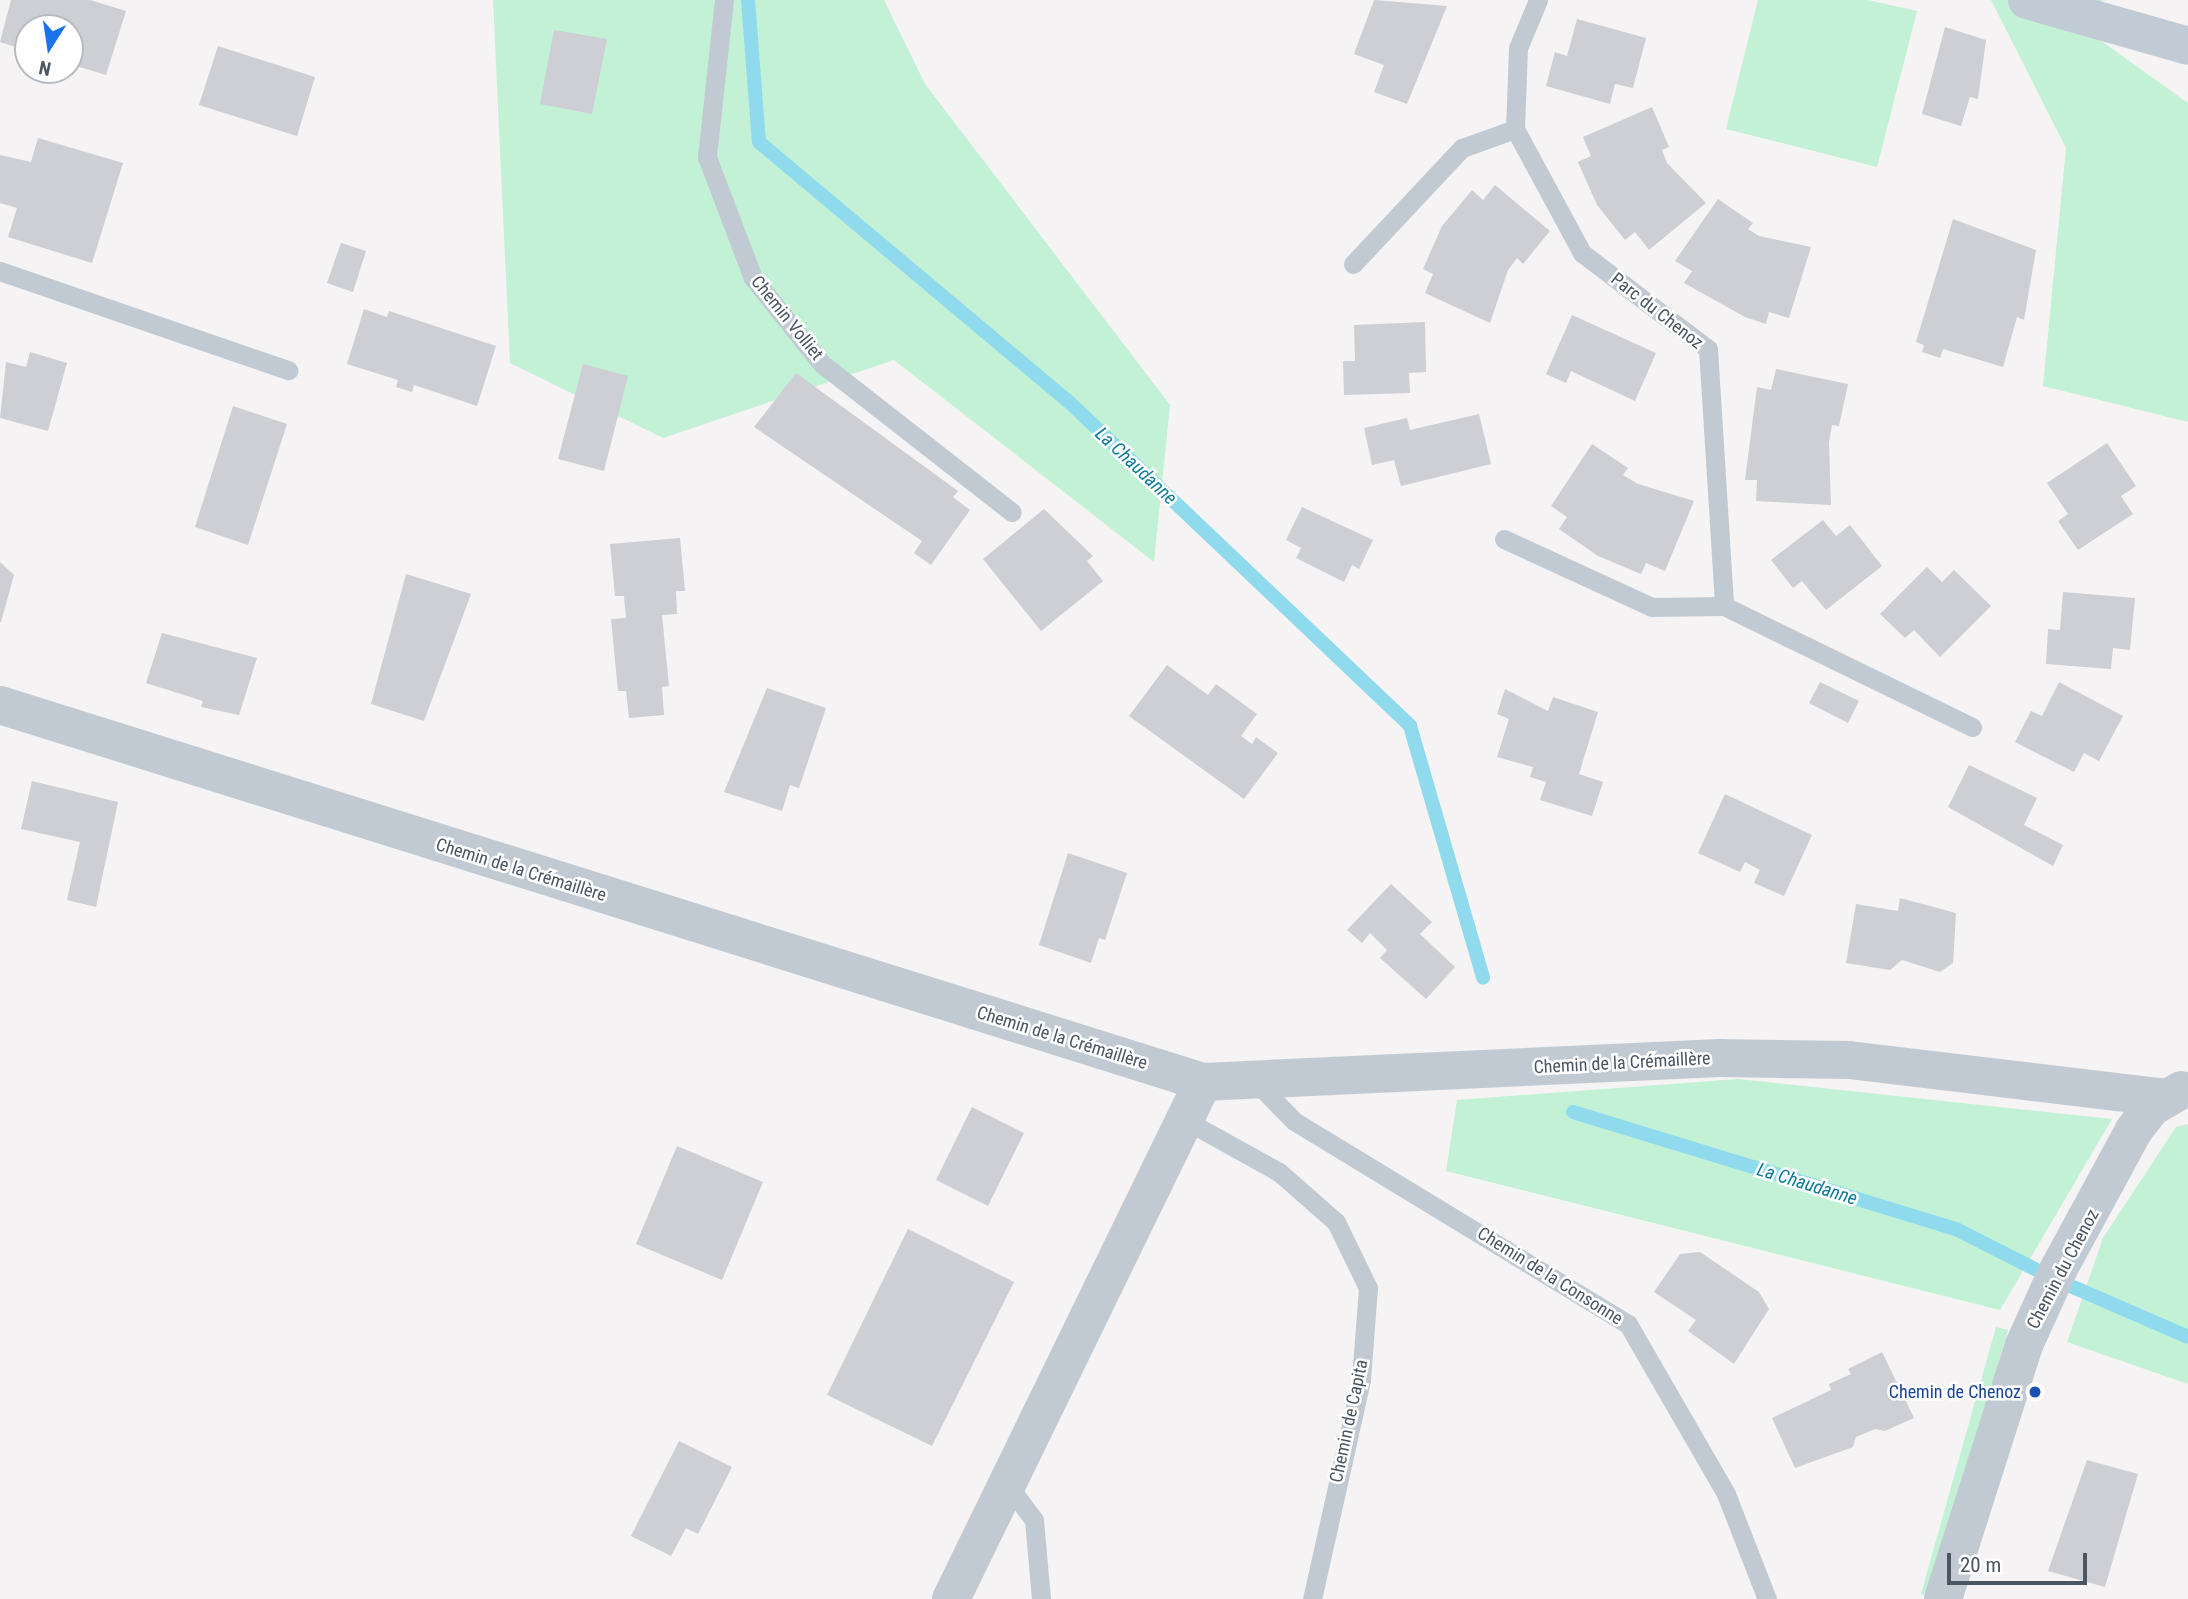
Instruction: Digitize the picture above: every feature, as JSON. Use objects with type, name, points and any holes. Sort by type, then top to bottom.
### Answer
[{"type":"main road","points":[[2027,0],[2188,46]]},
{"type":"street","name":"Chemin de la Crémaillère","points":[[0,705],[1203,1082],[1718,1058],[1849,1060],[2159,1096]]},
{"type":"street","points":[[951,1599],[1203,1082]]},
{"type":"street","name":"Chemin du Chenoz","points":[[1943,1599],[2024,1345],[2134,1130],[2159,1096]]},
{"type":"lane","name":"Chemin Volliet","points":[[724,0],[707,157],[752,278],[821,363],[1012,512]]},
{"type":"lane","points":[[1353,264],[1462,148],[1515,129],[1518,48],[1538,0]]},
{"type":"lane","name":"Parc du Chenoz","points":[[1515,129],[1582,253],[1708,349],[1724,606]]},
{"type":"lane","points":[[0,271],[288,370]]},
{"type":"lane","points":[[1504,539],[1652,607],[1724,606],[1972,727]]},
{"type":"lane","name":"Chemin de la Consonne","points":[[1253,1078],[1294,1121],[1628,1324],[1726,1493],[1768,1599]]},
{"type":"lane","name":"Chemin de Capita","points":[[1185,1120],[1279,1172],[1336,1222],[1368,1288],[1362,1380],[1312,1599]]},
{"type":"lane","points":[[1007,1484],[1034,1520],[1041,1599]]},
{"type":"green space","points":[[493,0],[884,0],[925,84],[1170,405],[1154,562],[894,360],[663,438],[510,363]]},
{"type":"green space","points":[[1758,0],[1868,0],[1917,11],[1877,167],[1726,129]]},
{"type":"green space","points":[[1991,0],[2107,0],[2095,2],[2086,30],[2188,103],[2188,422],[2043,386],[2066,148]]},
{"type":"green space","points":[[1738,1079],[2112,1119],[2000,1310],[1446,1171],[1457,1100]]},
{"type":"green space","points":[[2188,1124],[2188,1384],[2067,1342],[2103,1238],[2176,1127]]},
{"type":"green space","points":[[1996,1327],[2008,1330],[1931,1598],[1921,1594]]},
{"type":"building","points":[[11,0],[90,0],[126,11],[106,75],[84,68],[84,14],[14,14],[14,46],[0,42]]},
{"type":"building","points":[[1374,0],[1447,6],[1407,104],[1374,92],[1384,65],[1354,54]]},
{"type":"building","points":[[1577,19],[1646,38],[1633,88],[1615,84],[1610,104],[1546,86],[1555,52],[1567,56]]},
{"type":"building","points":[[1945,27],[1986,40],[1978,99],[1970,97],[1961,126],[1922,114]]},
{"type":"building","points":[[554,30],[607,39],[592,114],[540,104]]},
{"type":"building","points":[[218,46],[315,77],[297,136],[199,105]]},
{"type":"building","points":[[1652,107],[1669,147],[1662,150],[1667,163],[1706,203],[1649,250],[1635,232],[1625,240],[1597,205],[1578,162],[1591,156],[1583,137]]},
{"type":"building","points":[[38,138],[123,163],[92,263],[8,237],[17,208],[0,203],[0,155],[31,162]]},
{"type":"building","points":[[1495,185],[1550,231],[1523,264],[1517,258],[1508,270],[1490,323],[1425,293],[1433,274],[1423,269],[1442,226],[1472,190],[1483,200]]},
{"type":"building","points":[[1718,199],[1753,223],[1748,229],[1759,236],[1811,247],[1789,318],[1769,312],[1766,324],[1745,317],[1684,283],[1692,271],[1675,261]]},
{"type":"building","points":[[1953,219],[2036,250],[2024,320],[2017,317],[2003,367],[1943,349],[1940,358],[1922,352],[1924,345],[1916,342]]},
{"type":"building","points":[[341,243],[366,251],[353,292],[327,283]]},
{"type":"building","points":[[364,309],[387,317],[389,311],[496,346],[477,406],[414,385],[412,392],[396,387],[398,380],[347,364]]},
{"type":"building","points":[[1572,315],[1656,353],[1635,401],[1571,371],[1566,383],[1546,374]]},
{"type":"building","points":[[1425,322],[1426,372],[1409,373],[1410,393],[1344,395],[1343,361],[1355,361],[1354,325]]},
{"type":"building","points":[[30,352],[67,363],[48,431],[0,418],[6,362],[26,367]]},
{"type":"building","points":[[583,364],[628,376],[604,471],[558,459]]},
{"type":"building","points":[[1776,369],[1848,384],[1839,426],[1832,425],[1829,443],[1831,505],[1756,501],[1757,480],[1745,480],[1757,387],[1771,390]]},
{"type":"building","points":[[796,373],[958,491],[953,497],[970,510],[931,565],[914,553],[922,541],[754,427]]},
{"type":"building","points":[[233,406],[287,424],[248,545],[195,527]]},
{"type":"building","points":[[1479,414],[1491,464],[1401,486],[1394,460],[1372,465],[1364,428],[1407,418],[1410,430]]},
{"type":"building","points":[[2107,443],[2136,486],[2121,496],[2133,514],[2078,550],[2058,521],[2068,514],[2047,483]]},
{"type":"building","points":[[1592,444],[1628,468],[1623,475],[1638,484],[1694,501],[1665,571],[1646,563],[1641,574],[1598,556],[1559,529],[1567,517],[1551,506]]},
{"type":"building","points":[[1302,507],[1373,540],[1359,569],[1352,565],[1344,582],[1296,558],[1301,548],[1286,540]]},
{"type":"building","points":[[1044,509],[1093,556],[1087,561],[1103,581],[1041,631],[983,559]]},
{"type":"building","points":[[1823,520],[1836,536],[1850,525],[1882,566],[1826,610],[1802,581],[1793,588],[1771,560]]},
{"type":"building","points":[[680,538],[685,591],[676,591],[677,614],[662,615],[669,686],[662,687],[664,715],[629,718],[626,691],[618,691],[611,619],[626,618],[624,596],[615,596],[610,544]]},
{"type":"building","points":[[0,562],[14,575],[1,622],[0,622]]},
{"type":"building","points":[[1927,567],[1942,582],[1954,570],[1991,606],[1940,657],[1914,630],[1905,638],[1880,614]]},
{"type":"building","points":[[406,574],[471,594],[424,721],[371,704]]},
{"type":"building","points":[[2063,592],[2135,598],[2130,650],[2113,648],[2111,669],[2046,664],[2048,629],[2060,630]]},
{"type":"building","points":[[162,633],[257,658],[239,715],[201,707],[203,701],[146,683]]},
{"type":"building","points":[[1167,665],[1208,695],[1216,684],[1257,714],[1241,736],[1252,744],[1256,737],[1278,753],[1244,799],[1129,716]]},
{"type":"building","points":[[1820,682],[1859,701],[1848,723],[1809,703]]},
{"type":"building","points":[[2059,682],[2123,716],[2099,761],[2084,753],[2074,772],[2015,742],[2031,711],[2042,716]]},
{"type":"building","points":[[767,688],[826,708],[799,788],[790,785],[782,811],[724,792]]},
{"type":"building","points":[[1505,689],[1548,711],[1553,697],[1598,712],[1579,774],[1603,782],[1592,816],[1540,800],[1546,782],[1530,777],[1533,767],[1497,757],[1509,719],[1497,714]]},
{"type":"building","points":[[1969,765],[2037,798],[2024,825],[2063,845],[2053,866],[1948,807]]},
{"type":"building","points":[[32,781],[118,802],[96,907],[67,900],[80,842],[21,829]]},
{"type":"building","points":[[1725,794],[1812,835],[1784,896],[1754,883],[1760,870],[1745,862],[1740,872],[1698,853]]},
{"type":"building","points":[[1068,853],[1127,873],[1105,940],[1099,938],[1091,963],[1039,945]]},
{"type":"building","points":[[1391,884],[1432,922],[1420,934],[1455,967],[1426,999],[1380,958],[1387,950],[1370,933],[1362,943],[1347,930]]},
{"type":"building","points":[[1900,898],[1956,913],[1953,963],[1940,972],[1902,960],[1890,970],[1846,963],[1856,904],[1898,911]]},
{"type":"building","points":[[972,1107],[1024,1133],[988,1206],[936,1180]]},
{"type":"building","points":[[677,1146],[763,1182],[722,1280],[636,1244]]},
{"type":"building","points":[[908,1229],[1014,1282],[932,1446],[827,1395]]},
{"type":"building","points":[[1700,1252],[1759,1292],[1769,1309],[1734,1364],[1688,1331],[1696,1320],[1654,1292],[1680,1254]]},
{"type":"building","points":[[1882,1352],[1914,1418],[1885,1431],[1875,1429],[1856,1437],[1853,1447],[1795,1468],[1772,1418],[1831,1390],[1829,1384],[1851,1374],[1848,1369]]},
{"type":"building","points":[[679,1441],[732,1467],[698,1534],[686,1528],[671,1556],[631,1536]]},
{"type":"building","points":[[2087,1460],[2138,1474],[2105,1587],[2048,1571]]},
{"type":"waterway","name":"La Chaudanne","points":[[748,0],[759,142],[1067,400],[1410,726],[1483,978]]},
{"type":"waterway","name":"La Chaudanne","points":[[1573,1112],[1956,1229],[2035,1269]]},
{"type":"waterway","name":"La Chaudanne","points":[[2073,1287],[2188,1337]]},
{"type":"place","name":"Chemin de Chenoz","points":[[2035,1392]]}]
